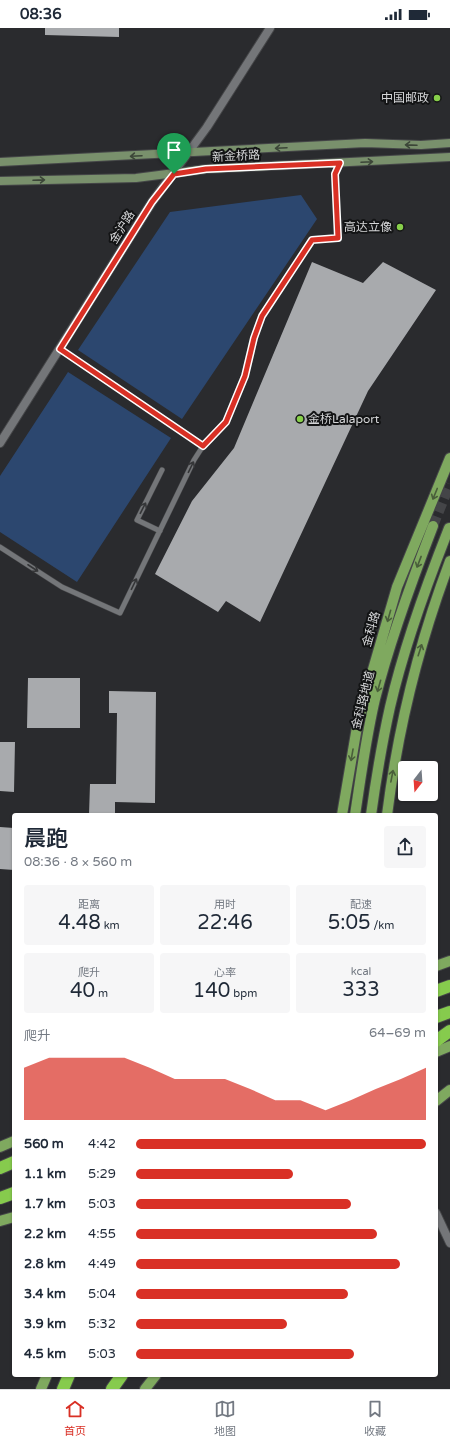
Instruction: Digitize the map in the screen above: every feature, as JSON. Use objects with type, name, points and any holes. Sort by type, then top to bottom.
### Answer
[{"type":"highway","points":[[438,990],[450,986]]},
{"type":"highway","points":[[438,1016],[450,1012]]},
{"type":"highway","points":[[438,1040],[450,1031]]},
{"type":"highway","points":[[0,1168],[12,1163]]},
{"type":"highway","points":[[0,1198],[12,1194]]},
{"type":"highway","points":[[63,1389],[68,1377]]},
{"type":"highway","points":[[112,1389],[121,1377]]},
{"type":"main road","name":"金科路","points":[[342,813],[358,721],[397,587],[450,458]]},
{"type":"main road","name":"金科路地道","points":[[355,813],[368,734],[376,698],[403,605],[433,526]]},
{"type":"main road","points":[[371,813],[390,707],[411,633],[432,571],[449,528]]},
{"type":"main road","points":[[387,813],[390,786],[412,674],[450,561]]},
{"type":"main road","points":[[438,965],[450,961]]},
{"type":"main road","points":[[438,1051],[450,1046]]},
{"type":"main road","points":[[438,1099],[450,1090]]},
{"type":"main road","points":[[0,1147],[12,1142]]},
{"type":"main road","points":[[0,1221],[12,1218]]},
{"type":"main road","points":[[41,1389],[46,1377]]},
{"type":"main road","points":[[144,1389],[154,1377]]},
{"type":"street","name":"金沪路","points":[[0,443],[152,202],[174,174],[270,28]]},
{"type":"street","name":"新金桥路","points":[[0,162],[365,143],[421,145],[450,143]]},
{"type":"street","name":"新金桥路","points":[[0,181],[136,178],[206,169],[450,157]]},
{"type":"street","points":[[438,1217],[450,1243]]},
{"type":"lane","points":[[0,547],[62,587],[120,612],[194,460],[203,446],[226,422],[245,376],[254,338],[262,316],[312,240],[338,238],[335,174],[340,163]]},
{"type":"lane","points":[[60,349],[203,446]]},
{"type":"lane","points":[[160,531],[137,520],[162,470]]},
{"type":"shaded area","points":[[301,195],[317,219],[182,419],[78,350],[170,212]]},
{"type":"shaded area","points":[[68,372],[171,438],[77,582],[0,532],[0,476]]},
{"type":"building","points":[[45,28],[119,28],[119,37],[45,35]]},
{"type":"building","name":"金桥Lalaport","points":[[312,262],[363,283],[383,262],[436,290],[368,391],[260,622],[226,601],[218,612],[155,574],[192,501],[234,448]]},
{"type":"building","points":[[28,678],[80,678],[80,728],[27,728]]},
{"type":"building","points":[[109,691],[156,692],[155,803],[115,802],[115,813],[89,813],[90,784],[116,784],[117,713],[109,713]]},
{"type":"building","points":[[0,742],[15,742],[14,792],[0,791]]},
{"type":"building","points":[[0,827],[12,828],[12,870],[0,869]]},
{"type":"tunnel","points":[[433,526],[450,484]]},
{"type":"place","name":"中国邮政","points":[[437,98]]},
{"type":"place","name":"高达立像","points":[[400,227]]},
{"type":"place","name":"金桥Lalaport","points":[[300,419]]},
{"type":"route","points":[[340,163],[335,174],[338,238],[312,240],[262,316],[254,338],[245,376],[237,398],[226,422],[203,446],[60,349],[152,202],[174,174],[206,169],[340,163]]}]
